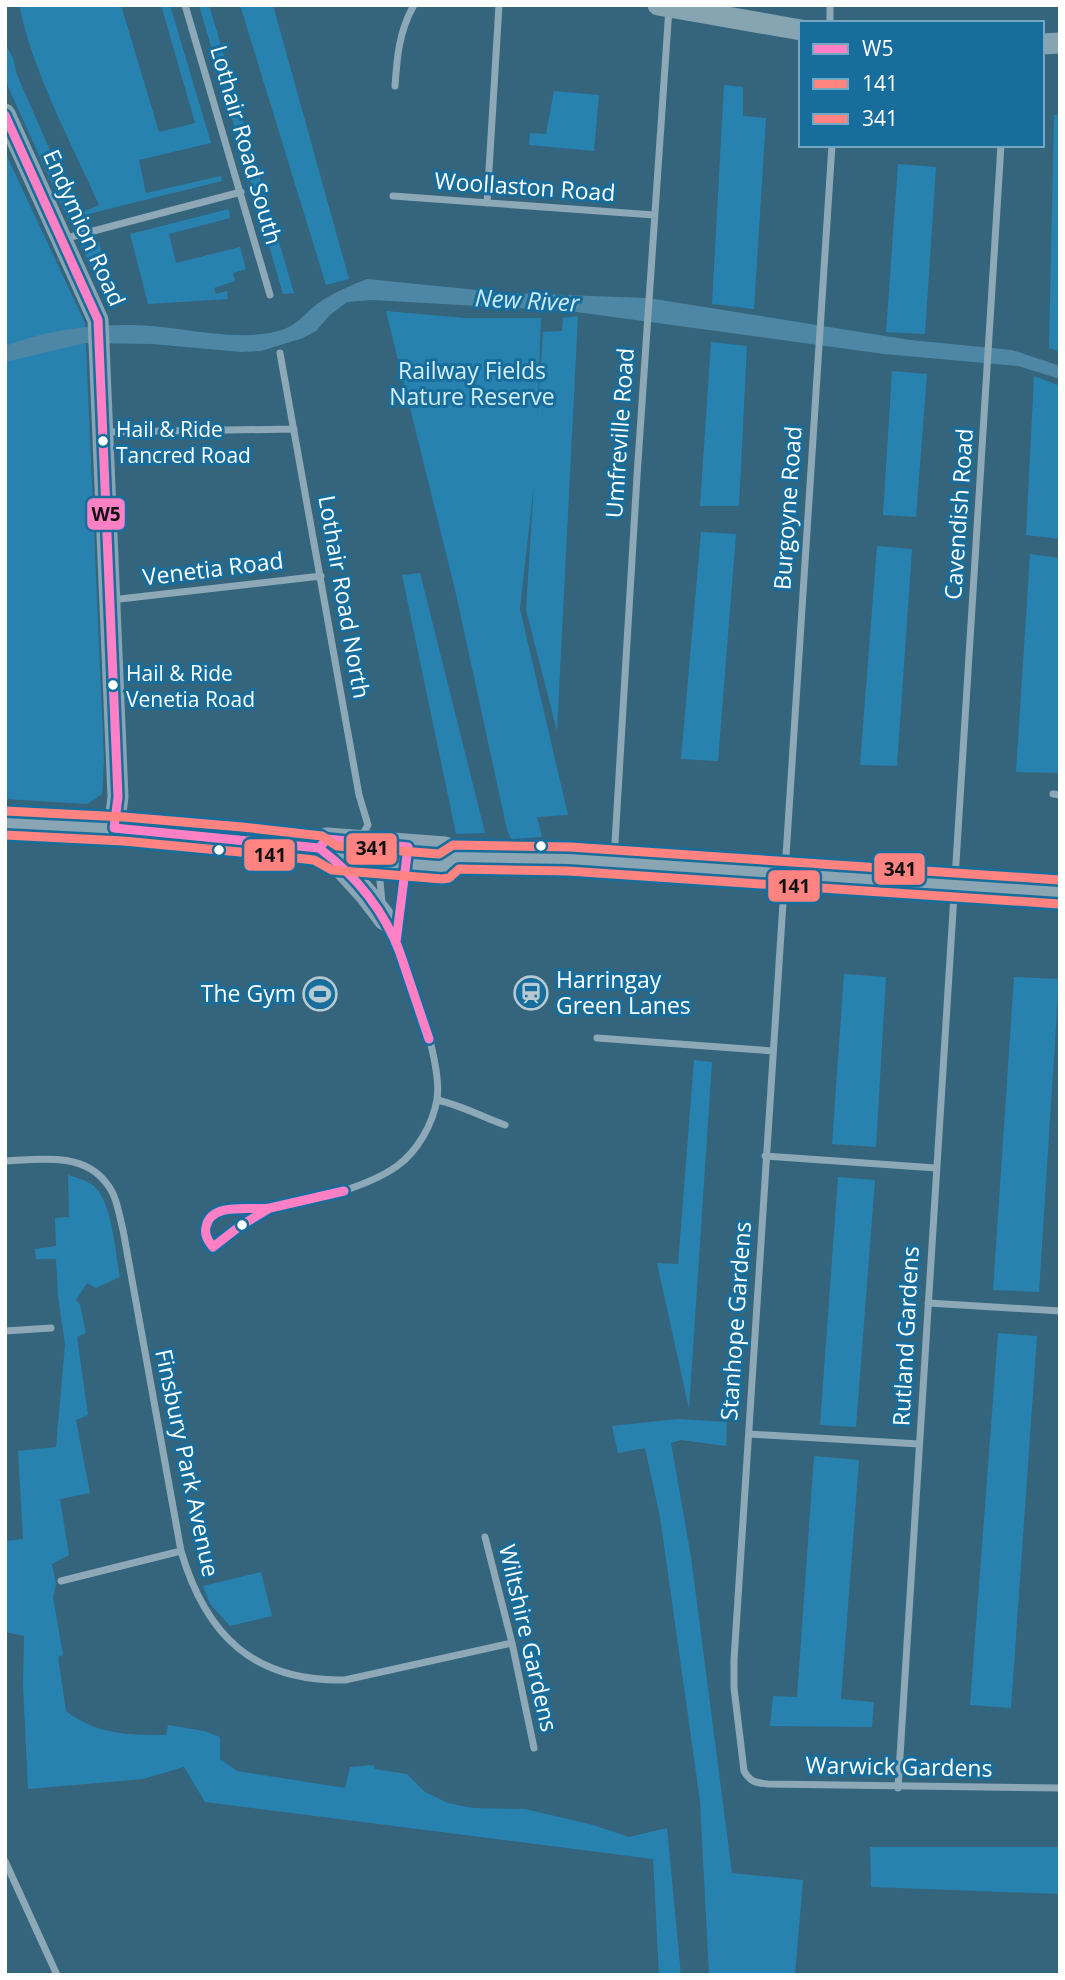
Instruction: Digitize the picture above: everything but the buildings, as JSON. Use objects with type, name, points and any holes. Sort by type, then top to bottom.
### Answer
[{"type":"main road","points":[[663,6],[799,30]]},
{"type":"main road","name":"Endymion Road","points":[[5,114],[99,323],[118,797],[114,828]]},
{"type":"main road","points":[[5,823],[214,836],[326,853],[396,855],[445,848],[454,856],[614,862],[1060,892]]},
{"type":"main road","points":[[384,919],[366,894],[326,853],[327,839],[355,842],[396,855]]},
{"type":"street","name":"Lothair Road South","points":[[185,5],[270,295]]},
{"type":"street","points":[[396,86],[397,50],[406,18],[414,5]]},
{"type":"street","points":[[487,203],[499,5]]},
{"type":"street","name":"Umfreville Road","points":[[614,862],[654,215],[663,6]]},
{"type":"street","name":"Burgoyne Road","points":[[784,874],[832,147]]},
{"type":"street","name":"Cavendish Road","points":[[954,886],[1001,147]]},
{"type":"street","points":[[62,240],[241,192]]},
{"type":"street","name":"Woollaston Road","points":[[393,196],[654,215]]},
{"type":"street","name":"Lothair Road North","points":[[280,353],[359,795],[368,825],[367,830],[355,842]]},
{"type":"street","points":[[104,432],[294,429]]},
{"type":"street","name":"Venetia Road","points":[[110,600],[321,576]]},
{"type":"street","points":[[267,1209],[213,1247],[207,1243],[205,1233],[208,1220],[215,1214],[267,1209],[350,1189],[394,1168],[407,1158],[423,1137],[437,1100],[436,1059],[396,942],[384,919],[380,891],[396,855]]},
{"type":"street","points":[[396,855],[396,942]]},
{"type":"street","name":"Stanhope Gardens","points":[[744,1771],[734,1660],[784,874]]},
{"type":"street","name":"Rutland Gardens","points":[[898,1788],[954,886]]},
{"type":"street","points":[[597,1038],[773,1051]]},
{"type":"street","points":[[437,1100],[456,1104],[505,1125]]},
{"type":"street","points":[[765,1156],[936,1168]]},
{"type":"street","name":"Finsbury Park Avenue","points":[[5,1161],[73,1161],[97,1173],[108,1185],[117,1205],[123,1230],[181,1551],[191,1585],[214,1625],[235,1645],[272,1670],[317,1681],[345,1680],[512,1643]]},
{"type":"street","points":[[928,1303],[1060,1311]]},
{"type":"street","points":[[5,1331],[51,1328]]},
{"type":"street","points":[[749,1434],[919,1444]]},
{"type":"street","name":"Wiltshire Gardens","points":[[485,1537],[512,1643],[534,1748]]},
{"type":"street","points":[[61,1581],[181,1551]]},
{"type":"street","name":"Warwick Gardens","points":[[744,1771],[755,1783],[898,1788],[1060,1788]]},
{"type":"street","points":[[5,1861],[57,1975]]},
{"type":"green space","points":[[19,5],[121,5],[159,132],[195,123],[161,5],[170,5],[211,143],[139,160],[146,193],[221,176],[222,181],[68,219],[5,80],[5,43],[78,214],[99,205],[43,82]]},
{"type":"green space","points":[[199,5],[209,5],[294,293],[283,294]]},
{"type":"green space","points":[[240,5],[273,5],[349,279],[326,285]]},
{"type":"green space","points":[[724,85],[743,87],[743,116],[766,118],[754,309],[712,304]]},
{"type":"green space","points":[[554,91],[599,95],[594,151],[529,145],[530,133],[546,134]]},
{"type":"green space","points":[[1054,115],[1060,115],[1060,352],[1049,348]]},
{"type":"green space","points":[[5,152],[85,323],[104,760],[102,794],[87,804],[5,799]]},
{"type":"green space","points":[[898,164],[936,167],[925,334],[886,332]]},
{"type":"green space","points":[[229,209],[230,218],[169,234],[176,263],[240,247],[246,269],[233,273],[235,281],[214,288],[216,294],[227,291],[228,299],[148,304],[130,234]]},
{"type":"green space","points":[[99,242],[116,308],[110,309],[81,246]]},
{"type":"green space","name":"Railway Fields Nature Reserve","points":[[386,311],[465,318],[541,318],[537,421],[543,332],[562,331],[563,318],[578,316],[557,731],[526,610],[534,483],[520,609],[568,815],[537,817],[542,837],[511,839],[507,830],[456,594]]},
{"type":"green space","points":[[711,342],[747,346],[739,506],[700,506]]},
{"type":"green space","points":[[892,371],[927,374],[916,517],[883,515]]},
{"type":"green space","points":[[1034,376],[1060,386],[1060,539],[1026,535]]},
{"type":"green space","points":[[701,532],[736,534],[718,761],[681,759]]},
{"type":"green space","points":[[877,546],[912,549],[897,766],[860,765]]},
{"type":"green space","points":[[1030,554],[1060,558],[1059,773],[1016,772]]},
{"type":"green space","points":[[420,573],[485,833],[456,834],[402,575]]},
{"type":"green space","points":[[844,974],[886,977],[876,1147],[832,1144]]},
{"type":"green space","points":[[1014,977],[1059,979],[1039,1292],[993,1290]]},
{"type":"green space","points":[[694,1060],[712,1062],[689,1409],[657,1263],[678,1264]]},
{"type":"green space","points":[[68,1175],[91,1184],[100,1194],[109,1216],[120,1277],[96,1288],[87,1283],[76,1300],[80,1305],[86,1333],[77,1337],[88,1415],[76,1420],[90,1493],[60,1499],[69,1555],[52,1564],[56,1584],[53,1597],[63,1655],[58,1657],[66,1711],[90,1725],[114,1732],[166,1735],[168,1725],[204,1731],[220,1737],[220,1759],[237,1771],[345,1788],[350,1767],[373,1765],[375,1769],[407,1774],[425,1792],[448,1803],[472,1808],[525,1809],[593,1825],[629,1837],[667,1828],[681,1975],[659,1975],[653,1859],[205,1802],[184,1767],[143,1779],[28,1789],[23,1685],[24,1636],[5,1632],[5,1541],[23,1539],[18,1451],[56,1447],[65,1345],[56,1259],[36,1259],[35,1249],[56,1246],[55,1218],[69,1217]]},
{"type":"green space","points":[[838,1177],[875,1180],[856,1427],[820,1425]]},
{"type":"green space","points":[[998,1333],[1037,1336],[1011,1708],[970,1705]]},
{"type":"green space","points":[[678,1419],[727,1422],[726,1446],[681,1440],[671,1443],[691,1557],[732,1873],[803,1880],[795,1975],[709,1975],[700,1801],[660,1517],[645,1448],[618,1453],[612,1426]]},
{"type":"green space","points":[[814,1456],[859,1460],[841,1699],[874,1702],[872,1727],[770,1726],[773,1696],[797,1697]]},
{"type":"green space","points":[[261,1572],[272,1616],[230,1626],[210,1604],[203,1586]]},
{"type":"green space","points":[[870,1847],[1060,1847],[1060,1894],[871,1887]]},
{"type":"water","name":"New River","points":[[367,279],[507,293],[648,298],[910,340],[1012,350],[1060,366],[1060,379],[1018,366],[884,354],[569,311],[372,300],[347,302],[330,315],[316,331],[303,338],[261,351],[85,343],[5,362],[5,346],[35,336],[79,328],[144,325],[216,334],[270,333],[288,327],[323,300]]},
{"type":"transit line","name":"W5","points":[[5,115],[98,320],[118,797],[114,828]]},
{"type":"transit line","name":"341","points":[[5,811],[242,827],[322,836],[337,846],[439,854],[453,845],[570,847],[1060,880]]},
{"type":"transit line","name":"W5","points":[[114,828],[319,848]]},
{"type":"transit line","name":"141","points":[[5,835],[123,841],[240,852],[314,860],[332,870],[442,879],[449,878],[459,869],[568,871],[1059,904]]},
{"type":"transit line","name":"W5","points":[[319,848],[327,839],[408,847],[396,942],[400,953]]},
{"type":"transit line","name":"W5","points":[[319,848],[345,870],[367,894],[386,922],[400,953]]},
{"type":"transit line","name":"W5","points":[[400,953],[429,1039]]},
{"type":"transit line","name":"W5","points":[[400,953],[429,1039]]},
{"type":"transit line","name":"W5","points":[[270,1208],[344,1191]]},
{"type":"transit line","name":"W5","points":[[270,1208],[344,1191]]},
{"type":"transit line","name":"W5","points":[[270,1208],[213,1247],[207,1238],[206,1227],[209,1219],[216,1213],[233,1209],[270,1208]]},
{"type":"place","name":"Hail & Ride Tancred Road","points":[[103,441]]},
{"type":"place","name":"Hail & Ride Venetia Road","points":[[113,685]]},
{"type":"place","name":"Harringay Green Lanes","points":[[531,993]]},
{"type":"place","name":"The Gym","points":[[320,994]]}]
